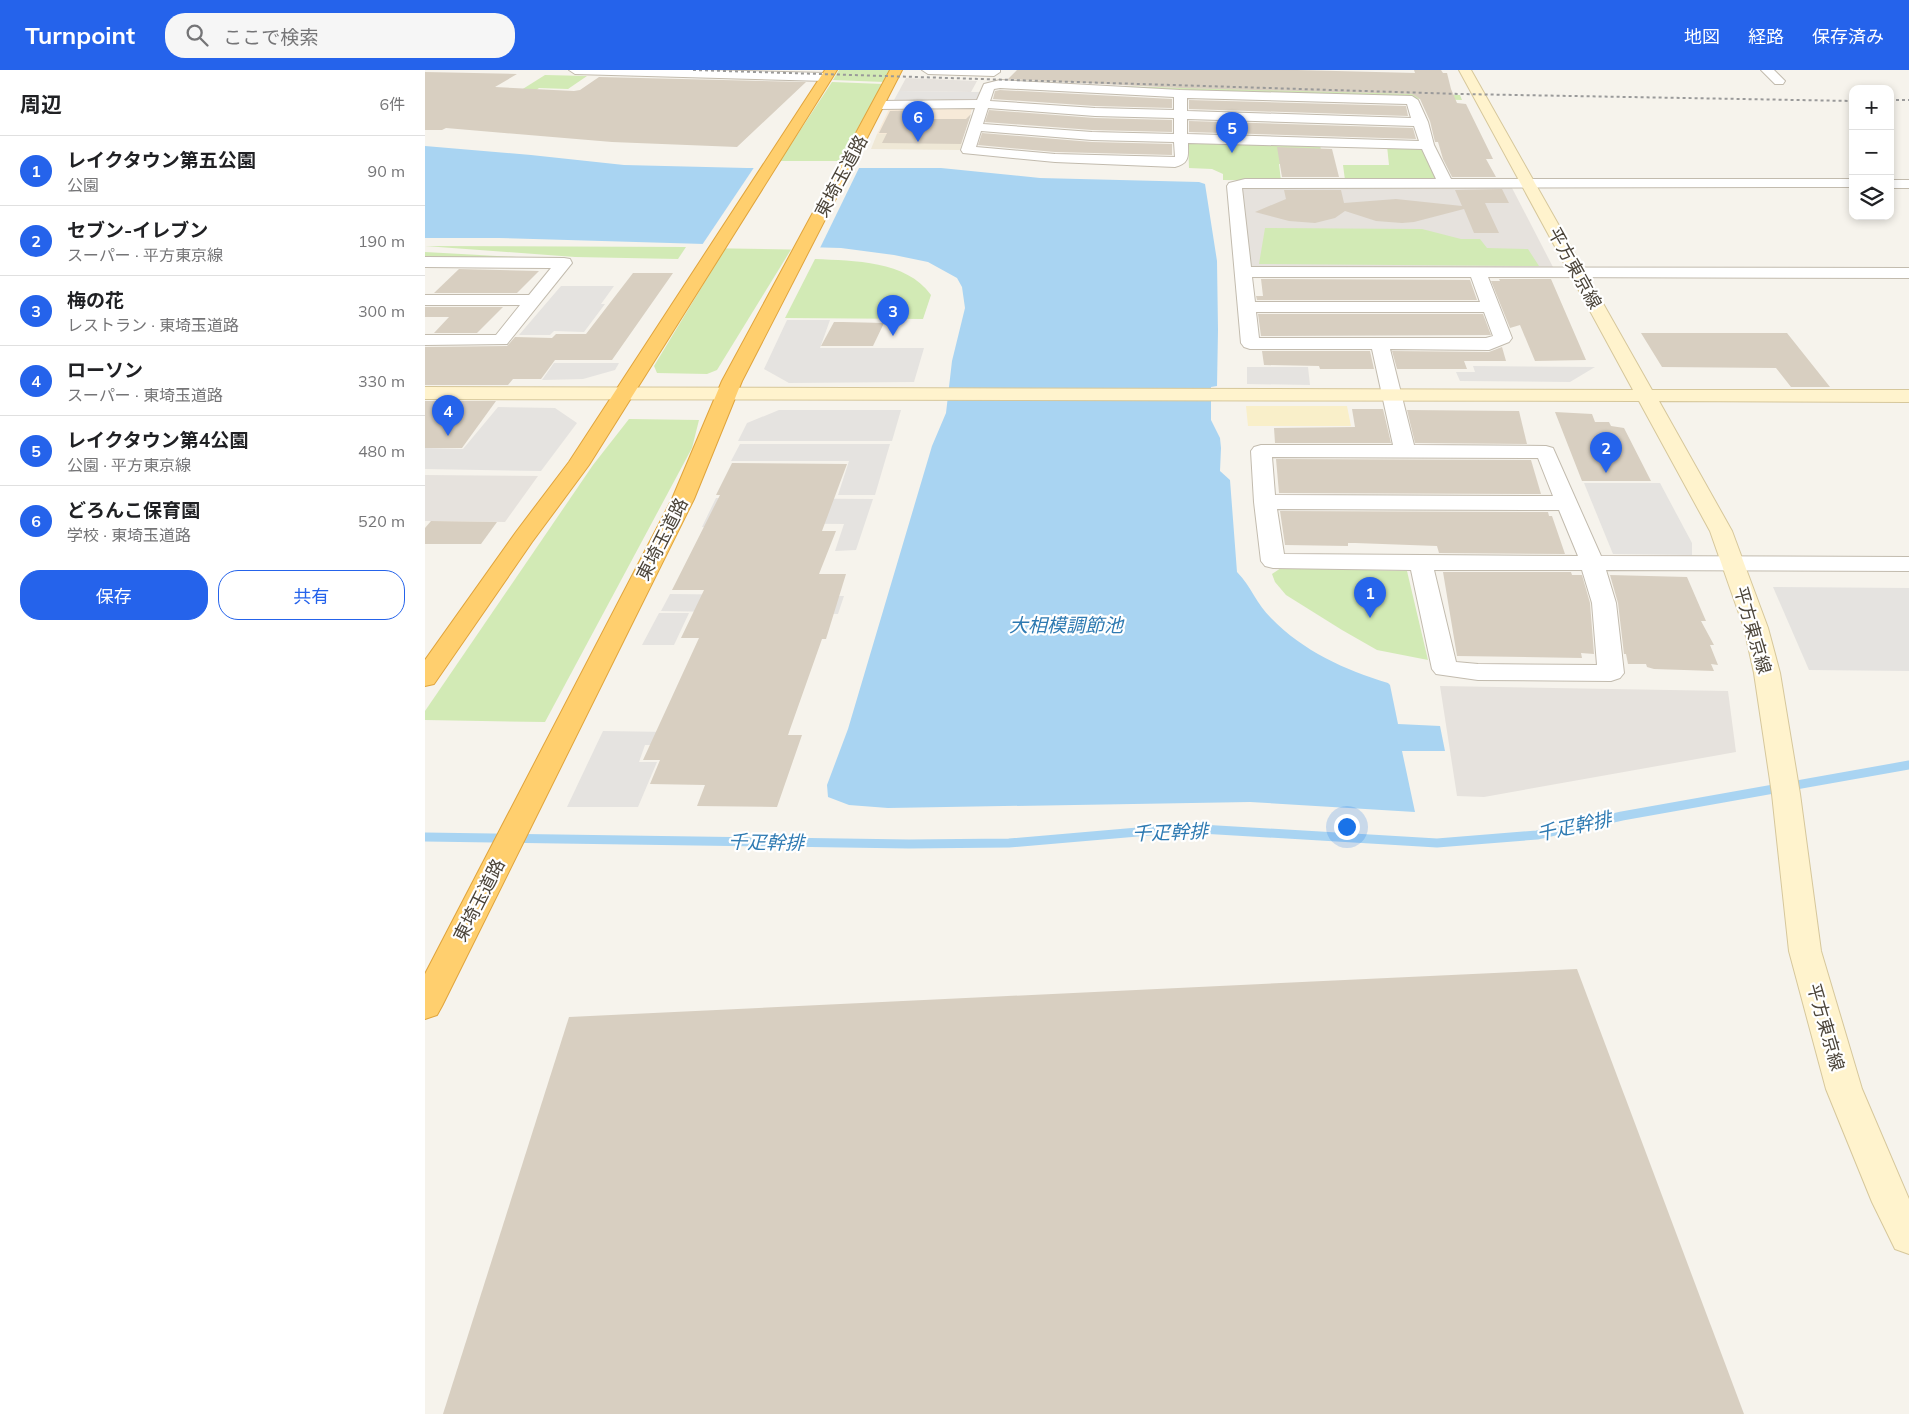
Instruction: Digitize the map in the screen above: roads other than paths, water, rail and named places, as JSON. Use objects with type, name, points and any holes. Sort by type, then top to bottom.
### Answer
[{"type":"highway","name":"東埼玉道路","points":[[425,1006],[683,499],[746,354],[896,70]]},
{"type":"highway","points":[[425,678],[524,537],[578,465],[829,74]]},
{"type":"main road","name":"平方東京線","points":[[1465,70],[1721,532],[1756,628],[1767,673],[1808,961],[1844,1089],[1891,1202],[1909,1237]]},
{"type":"main road","points":[[425,393],[1909,396]]},
{"type":"street","points":[[575,70],[829,74]]},
{"type":"street","points":[[928,70],[994,72],[995,70]]},
{"type":"street","points":[[1767,70],[1779,80]]},
{"type":"street","points":[[1180,94],[1182,116],[1179,137],[1182,159],[1175,163],[1055,158],[968,150],[988,87],[1000,84],[1180,94],[1412,100],[1421,122],[1427,145],[1446,183]]},
{"type":"street","points":[[878,104],[982,104],[1182,116],[1421,122]]},
{"type":"street","points":[[976,127],[1092,136],[1427,145]]},
{"type":"street","points":[[1477,272],[1489,307],[1503,338],[1489,344],[1250,343],[1234,186],[1245,183],[1849,184]]},
{"type":"street","points":[[1894,184],[1909,184]]},
{"type":"street","points":[[425,262],[564,263],[501,340],[425,340]]},
{"type":"street","points":[[1243,272],[1909,273]]},
{"type":"street","points":[[425,300],[533,300]]},
{"type":"street","points":[[1246,307],[1489,307]]},
{"type":"street","points":[[1381,344],[1391,396],[1405,451]]},
{"type":"street","points":[[1421,563],[1445,669],[1478,672],[1611,673],[1604,603],[1592,563],[1546,452],[1261,452],[1273,561],[1421,563],[1592,563],[1733,564],[1909,564]]},
{"type":"street","points":[[1265,502],[1567,503]]},
{"type":"water","name":"大相模調節池","points":[[425,146],[624,165],[747,168],[941,168],[1040,178],[1199,182],[1205,184],[1217,261],[1217,386],[1211,387],[1211,420],[1220,438],[1220,471],[1230,480],[1237,572],[1266,613],[1283,630],[1325,658],[1356,672],[1388,683],[1398,724],[1440,726],[1445,751],[1402,751],[1415,812],[1250,802],[888,808],[849,805],[828,797],[827,785],[848,729],[932,446],[946,413],[952,361],[965,308],[962,287],[957,278],[928,262],[894,255],[841,248],[499,238],[425,238]]},
{"type":"waterway","name":"千疋幹排","points":[[425,837],[909,844],[1009,843],[1184,828],[1437,843],[1537,835],[1622,816],[1909,765]]},
{"type":"railway","points":[[693,70],[1460,94],[1849,101]]},
{"type":"railway","points":[[1894,100],[1909,100]]},
{"type":"place","name":"どろんこ保育園","points":[[918,142]]},
{"type":"place","name":"レイクタウン第4公園","points":[[1232,153]]},
{"type":"place","name":"梅の花","points":[[893,336]]},
{"type":"place","name":"ローソン","points":[[448,436]]},
{"type":"place","name":"セブン-イレブン","points":[[1606,473]]},
{"type":"place","name":"レイクタウン第五公園","points":[[1370,618]]}]
